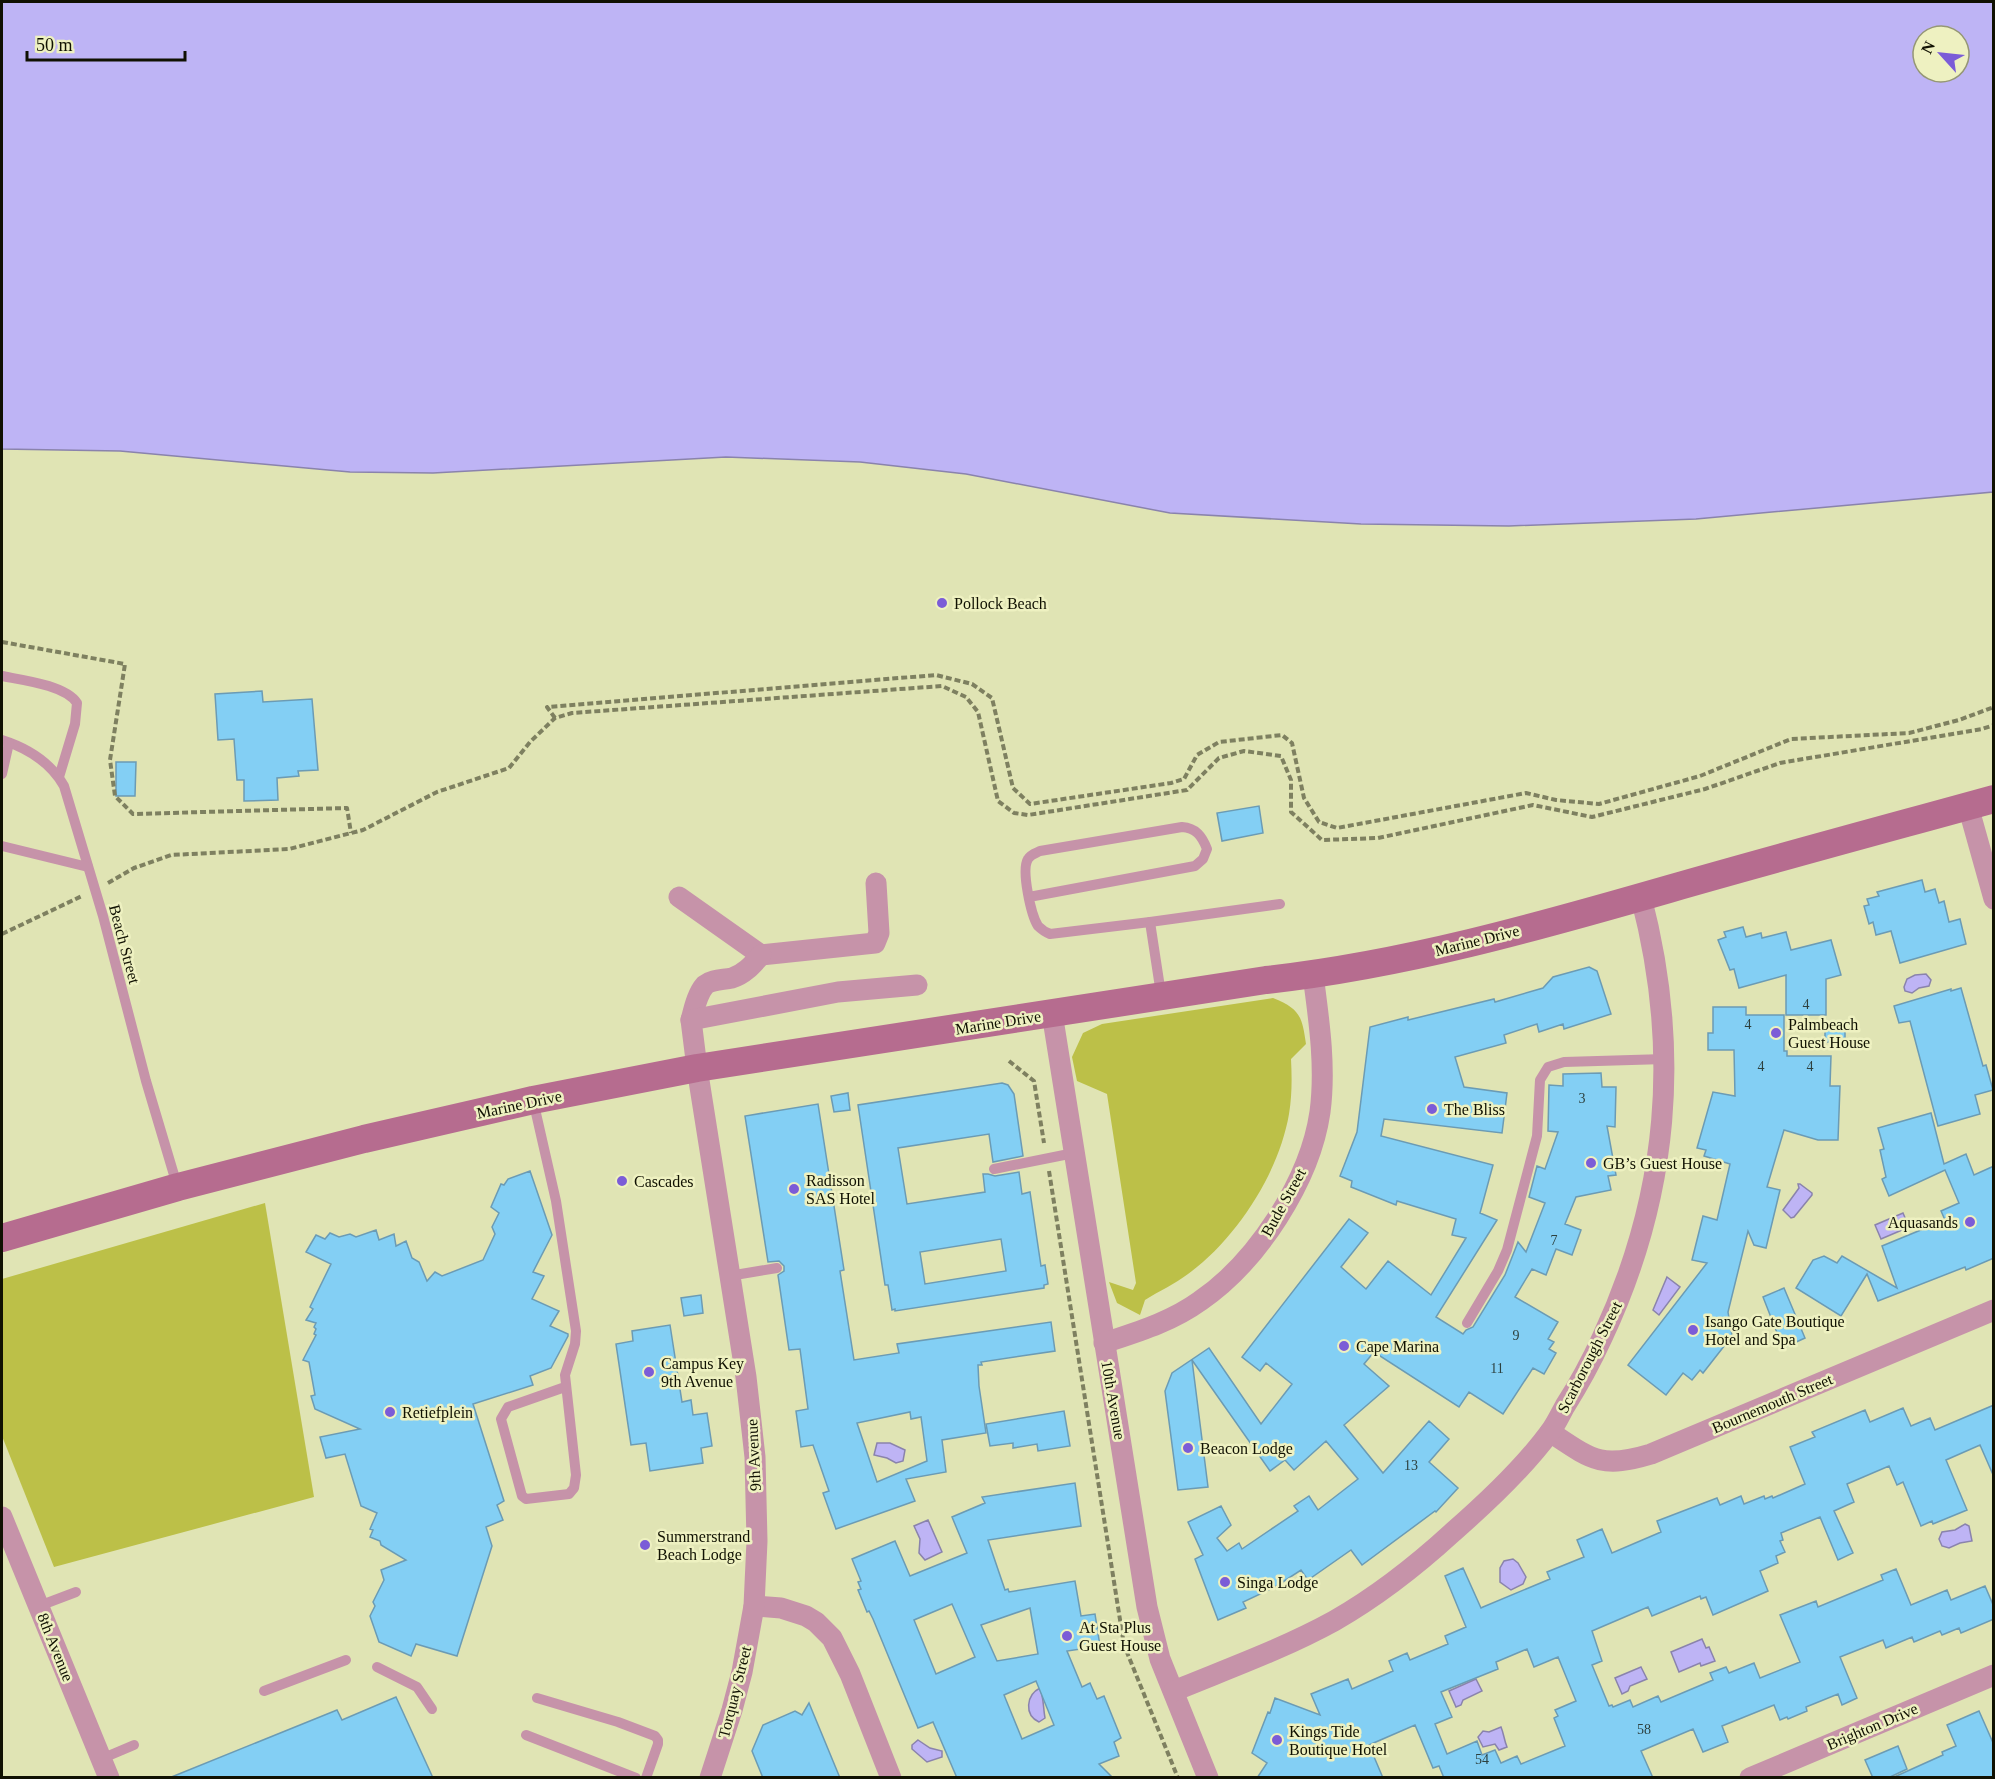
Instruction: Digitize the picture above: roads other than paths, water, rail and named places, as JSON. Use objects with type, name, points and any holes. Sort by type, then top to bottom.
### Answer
[{"type":"main road","name":"Marine Drive","points":[[2,1238],[178,1186],[364,1139],[533,1100],[697,1068],[1313,975],[1444,948],[1641,897],[1981,803]]},
{"type":"street","points":[[1981,803],[1994,899]]},
{"type":"street","points":[[876,883],[879,933],[874,942],[761,955],[745,972],[733,978],[711,981],[705,986],[698,998],[692,1020],[838,992],[917,985]]},
{"type":"street","points":[[680,897],[761,955]]},
{"type":"street","name":"Scarborough Street","points":[[1174,1691],[1279,1648],[1335,1620],[1368,1599],[1430,1553],[1465,1522],[1550,1432],[1593,1357],[1621,1295],[1636,1253],[1658,1161],[1665,1059],[1657,970],[1641,897]]},
{"type":"street","name":"Bude Street","points":[[1104,1343],[1170,1319],[1206,1297],[1256,1248],[1277,1217],[1290,1182],[1313,1142],[1320,1111],[1322,1061],[1313,975]]},
{"type":"street","name":"10th Avenue","points":[[1052,1013],[1074,1153],[1085,1176],[1104,1343],[1146,1607],[1160,1659],[1208,1778]]},
{"type":"street","name":"9th Avenue","points":[[692,1020],[697,1068],[746,1377],[755,1457],[757,1541],[754,1606]]},
{"type":"street","name":"Bournemouth Street","points":[[1550,1432],[1594,1459],[1617,1462],[1652,1454],[1994,1310]]},
{"type":"street","name":"8th Avenue","points":[[2,1516],[105,1768]]},
{"type":"street","points":[[754,1606],[781,1608],[806,1616],[816,1622],[832,1638],[850,1674],[891,1778]]},
{"type":"street","name":"Torquay Street","points":[[710,1778],[742,1672],[754,1606]]},
{"type":"street","name":"Brighton Drive","points":[[1750,1778],[1994,1675]]},
{"type":"lane","points":[[2,676],[45,686],[67,694],[77,703],[75,724],[59,777]]},
{"type":"lane","points":[[2,774],[5,741]]},
{"type":"lane","name":"Beach Street","points":[[5,741],[28,751],[59,777],[71,805],[146,1081],[178,1186]]},
{"type":"lane","points":[[1029,897],[1189,869],[1199,864],[1207,849],[1197,832],[1182,827],[1040,851],[1031,855],[1026,863],[1025,872],[1029,897],[1039,927],[1046,933],[1150,922],[1281,904]]},
{"type":"lane","points":[[2,846],[88,867]]},
{"type":"lane","points":[[1150,922],[1161,997]]},
{"type":"lane","points":[[1467,1323],[1498,1271],[1507,1250],[1537,1137],[1540,1080],[1548,1067],[1564,1062],[1665,1059]]},
{"type":"lane","points":[[533,1100],[556,1201],[576,1331],[575,1344],[565,1375],[576,1475],[572,1492],[565,1496],[526,1499],[522,1496],[501,1419],[502,1414],[508,1407],[565,1387]]},
{"type":"lane","points":[[994,1169],[1074,1153]]},
{"type":"lane","points":[[729,1276],[777,1268]]},
{"type":"lane","points":[[39,1606],[76,1592]]},
{"type":"lane","points":[[264,1691],[346,1660]]},
{"type":"lane","points":[[377,1667],[417,1687],[432,1709]]},
{"type":"lane","points":[[537,1698],[618,1722],[655,1736],[658,1744],[646,1778]]},
{"type":"lane","points":[[526,1735],[636,1778]]},
{"type":"lane","points":[[105,1768],[134,1744]]},
{"type":"place","name":"Pollock Beach","points":[[942,603]]},
{"type":"place","name":"Palmbeach Guest House","points":[[1776,1033]]},
{"type":"place","name":"The Bliss","points":[[1432,1109]]},
{"type":"place","name":"GB’s Guest House","points":[[1591,1163]]},
{"type":"place","name":"Cascades","points":[[622,1181]]},
{"type":"place","name":"Radisson SAS Hotel","points":[[794,1189]]},
{"type":"place","name":"Aquasands","points":[[1970,1222]]},
{"type":"place","name":"Isango Gate Boutique Hotel and Spa","points":[[1693,1330]]},
{"type":"place","name":"Cape Marina","points":[[1344,1346]]},
{"type":"place","name":"Campus Key 9th Avenue","points":[[649,1372]]},
{"type":"place","name":"Retiefplein","points":[[390,1412]]},
{"type":"place","name":"Beacon Lodge","points":[[1188,1448]]},
{"type":"place","name":"Summerstrand Beach Lodge","points":[[645,1545]]},
{"type":"place","name":"Singa Lodge","points":[[1225,1582]]},
{"type":"place","name":"At Sta Plus Guest House","points":[[1067,1636]]},
{"type":"place","name":"Kings Tide Boutique Hotel","points":[[1277,1740]]}]
